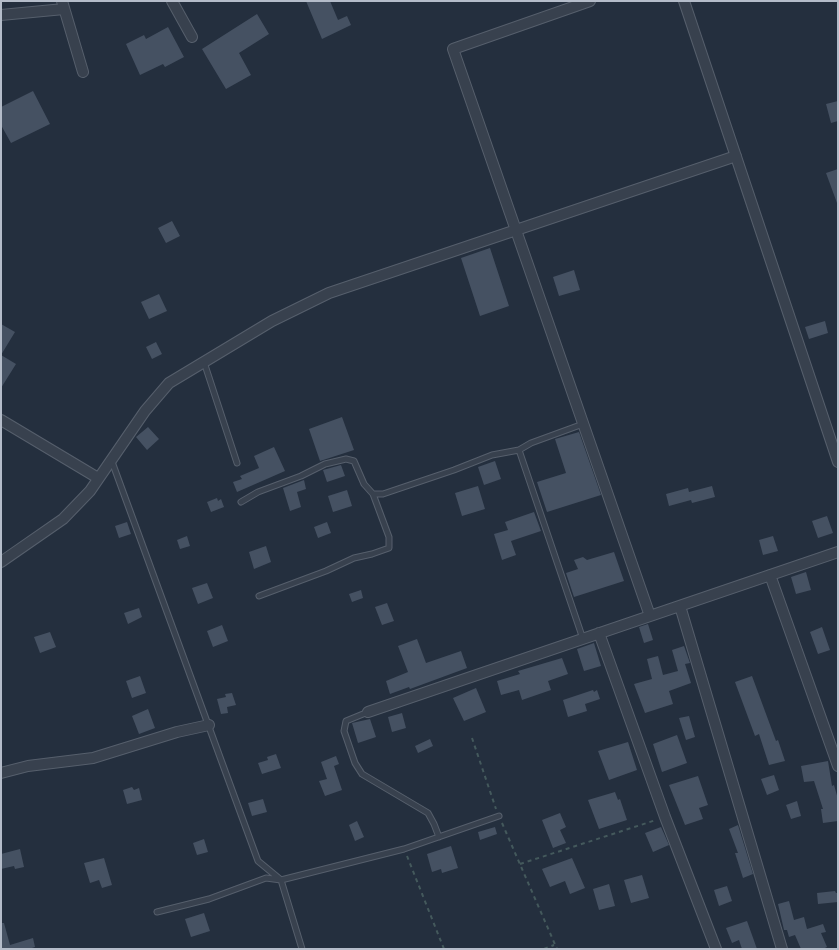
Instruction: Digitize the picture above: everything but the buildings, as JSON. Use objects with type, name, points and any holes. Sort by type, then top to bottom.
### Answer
[{"type":"street","points":[[172,1],[192,37]]},
{"type":"street","points":[[590,1],[453,50],[650,616]]},
{"type":"street","points":[[684,1],[838,462]]},
{"type":"street","points":[[1,15],[63,5],[83,72]]},
{"type":"street","points":[[1,562],[63,519],[90,491],[145,411],[169,383],[272,321],[329,293],[736,156]]},
{"type":"street","points":[[1,420],[98,478]]},
{"type":"street","points":[[368,712],[838,552]]},
{"type":"street","points":[[770,575],[838,766]]},
{"type":"street","points":[[680,606],[782,949]]},
{"type":"street","points":[[600,634],[665,817],[716,949]]},
{"type":"street","points":[[1,773],[28,766],[93,758],[177,732],[208,725]]},
{"type":"lane","points":[[204,362],[237,463]]},
{"type":"lane","points":[[373,494],[383,494],[492,455],[519,450],[531,443],[583,424]]},
{"type":"lane","points":[[519,450],[583,639]]},
{"type":"lane","points":[[112,459],[258,860],[281,880],[302,949]]},
{"type":"lane","points":[[241,502],[258,492],[325,464],[346,459],[354,460],[364,484],[373,494],[389,537],[389,548],[354,558],[326,571],[259,596]]},
{"type":"lane","points":[[368,712],[346,721],[344,731],[358,768],[362,774],[428,813],[439,837]]},
{"type":"lane","points":[[157,912],[209,899],[266,878],[281,880],[404,849],[499,816]]},
{"type":"path","points":[[472,738],[499,816],[557,949]]},
{"type":"path","points":[[520,864],[665,817]]},
{"type":"path","points":[[404,849],[444,949]]},
{"type":"path","points":[[544,949],[555,945]]}]
